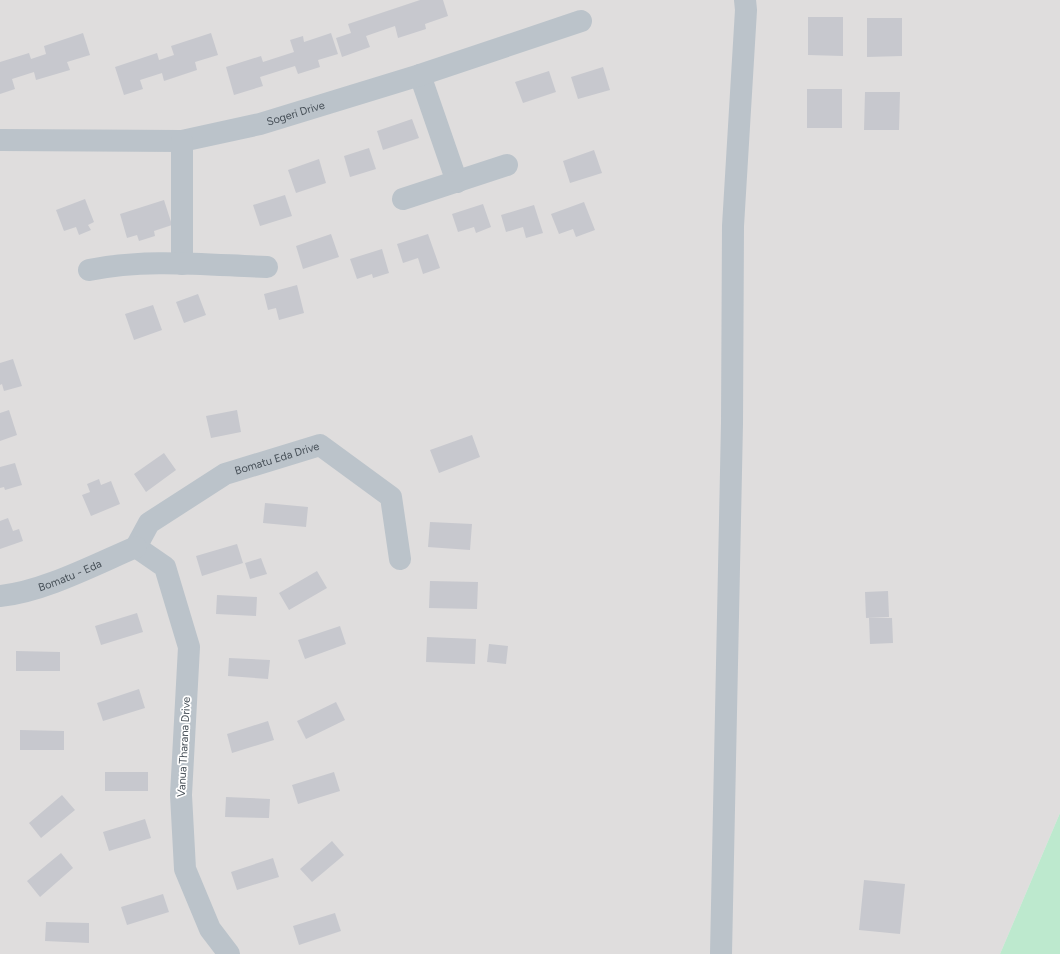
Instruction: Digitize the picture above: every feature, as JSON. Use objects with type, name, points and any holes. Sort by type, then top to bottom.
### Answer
[{"type":"street","points":[[721,954],[731,431],[733,226],[746,10],[745,0]]},
{"type":"street","name":"Sogeri Drive","points":[[0,140],[182,141],[260,124],[420,74],[581,21]]},
{"type":"street","points":[[420,74],[457,182]]},
{"type":"street","points":[[182,141],[182,264]]},
{"type":"street","points":[[403,199],[507,165]]},
{"type":"street","points":[[89,270],[110,266],[182,264],[267,268]]},
{"type":"street","name":"Bomatu Eda Drive","points":[[136,547],[149,524],[225,474],[320,445],[391,497],[400,559]]},
{"type":"street","name":"Bomatu - Eda","points":[[0,596],[12,595],[67,577],[136,547]]},
{"type":"street","name":"Vanua Tharana Drive","points":[[136,547],[165,567],[189,647],[181,795],[185,869],[210,929],[229,954]]},
{"type":"shaded area","points":[[0,0],[1060,0],[1060,813],[1000,954],[0,954]]},
{"type":"green space","points":[[1060,813],[1060,954],[1000,954]]},
{"type":"building","points":[[420,0],[443,0],[448,16],[425,24],[426,29],[398,38],[395,26],[366,36],[370,47],[342,57],[336,38],[351,33],[348,24]]},
{"type":"building","points":[[808,17],[843,17],[843,56],[808,55]]},
{"type":"building","points":[[867,18],[902,18],[902,56],[867,57]]},
{"type":"building","points":[[83,33],[90,55],[67,62],[70,70],[36,80],[34,72],[12,79],[15,89],[0,94],[0,62],[29,53],[31,59],[46,54],[44,46]]},
{"type":"building","points":[[211,33],[218,55],[195,62],[197,70],[164,81],[162,73],[140,80],[143,89],[124,95],[115,67],[157,53],[159,60],[174,55],[171,46]]},
{"type":"building","points":[[331,33],[338,54],[318,60],[320,67],[298,74],[295,66],[260,77],[263,86],[234,95],[226,67],[261,56],[263,62],[294,52],[290,40],[303,36],[304,42]]},
{"type":"building","points":[[603,67],[610,90],[578,99],[571,77]]},
{"type":"building","points":[[549,71],[556,92],[523,103],[515,82]]},
{"type":"building","points":[[807,89],[842,89],[842,128],[807,128]]},
{"type":"building","points":[[865,92],[900,92],[899,130],[864,130]]},
{"type":"building","points":[[412,119],[419,138],[383,150],[377,131]]},
{"type":"building","points":[[369,148],[376,169],[350,177],[344,156]]},
{"type":"building","points":[[594,150],[602,173],[570,183],[563,161]]},
{"type":"building","points":[[319,159],[326,183],[296,193],[288,170]]},
{"type":"building","points":[[285,195],[292,216],[260,226],[253,205]]},
{"type":"building","points":[[85,199],[94,222],[88,225],[91,230],[79,235],[76,227],[64,231],[56,210]]},
{"type":"building","points":[[164,200],[172,225],[154,231],[155,236],[139,241],[137,235],[127,238],[120,214]]},
{"type":"building","points":[[584,202],[595,230],[576,237],[573,229],[559,234],[551,214]]},
{"type":"building","points":[[483,204],[491,227],[476,233],[474,227],[458,232],[452,214]]},
{"type":"building","points":[[534,205],[543,233],[526,238],[523,227],[506,232],[501,215]]},
{"type":"building","points":[[331,234],[339,257],[303,269],[296,246]]},
{"type":"building","points":[[428,234],[440,268],[423,274],[418,258],[403,263],[397,244]]},
{"type":"building","points":[[382,249],[389,273],[373,278],[372,274],[357,279],[350,259]]},
{"type":"building","points":[[297,285],[304,313],[279,320],[276,308],[268,310],[264,294]]},
{"type":"building","points":[[198,294],[206,315],[184,323],[176,302]]},
{"type":"building","points":[[153,305],[162,330],[134,340],[125,314]]},
{"type":"building","points":[[13,359],[22,386],[4,391],[2,384],[0,385],[0,363]]},
{"type":"building","points":[[9,410],[17,435],[0,441],[0,413]]},
{"type":"building","points":[[237,410],[241,432],[211,438],[206,416]]},
{"type":"building","points":[[472,435],[480,457],[439,473],[430,450]]},
{"type":"building","points":[[164,453],[176,470],[146,492],[134,474]]},
{"type":"building","points":[[15,463],[22,485],[5,490],[4,487],[0,488],[0,467]]},
{"type":"building","points":[[99,479],[101,485],[111,481],[120,504],[91,516],[82,495],[90,492],[87,484]]},
{"type":"building","points":[[265,503],[308,507],[306,527],[263,523]]},
{"type":"building","points":[[8,518],[13,531],[19,529],[23,541],[0,549],[0,521]]},
{"type":"building","points":[[430,522],[472,524],[470,550],[428,547]]},
{"type":"building","points":[[237,544],[243,563],[202,576],[196,556]]},
{"type":"building","points":[[261,558],[267,574],[250,579],[245,563]]},
{"type":"building","points":[[317,571],[327,588],[289,610],[279,593]]},
{"type":"building","points":[[430,581],[478,582],[477,609],[429,608]]},
{"type":"building","points":[[888,591],[889,617],[866,618],[865,592]]},
{"type":"building","points":[[217,595],[257,597],[256,616],[216,614]]},
{"type":"building","points":[[137,613],[143,632],[101,645],[95,626]]},
{"type":"building","points":[[869,618],[892,618],[893,643],[870,644]]},
{"type":"building","points":[[340,626],[346,644],[305,659],[298,640]]},
{"type":"building","points":[[427,637],[476,639],[475,664],[426,662]]},
{"type":"building","points":[[489,644],[508,646],[506,664],[487,662]]},
{"type":"building","points":[[16,651],[60,652],[60,671],[16,671]]},
{"type":"building","points":[[229,658],[270,660],[268,679],[228,676]]},
{"type":"building","points":[[139,689],[145,708],[103,721],[97,703]]},
{"type":"building","points":[[336,702],[345,720],[306,739],[297,721]]},
{"type":"building","points":[[268,721],[274,740],[232,753],[227,734]]},
{"type":"building","points":[[20,730],[64,731],[64,750],[20,750]]},
{"type":"building","points":[[105,772],[148,772],[148,791],[105,791]]},
{"type":"building","points":[[334,772],[340,791],[298,804],[292,785]]},
{"type":"building","points":[[62,795],[75,810],[41,838],[29,823]]},
{"type":"building","points":[[226,797],[270,799],[269,818],[225,817]]},
{"type":"building","points":[[145,819],[151,838],[109,851],[103,832]]},
{"type":"building","points":[[332,841],[344,855],[312,882],[300,869]]},
{"type":"building","points":[[61,853],[73,868],[40,897],[27,881]]},
{"type":"building","points":[[273,858],[279,877],[237,890],[231,872]]},
{"type":"building","points":[[864,880],[905,884],[900,934],[859,930]]},
{"type":"building","points":[[163,894],[169,912],[127,925],[121,907]]},
{"type":"building","points":[[335,913],[341,931],[299,945],[293,926]]},
{"type":"building","points":[[46,922],[89,923],[89,943],[45,941]]}]
